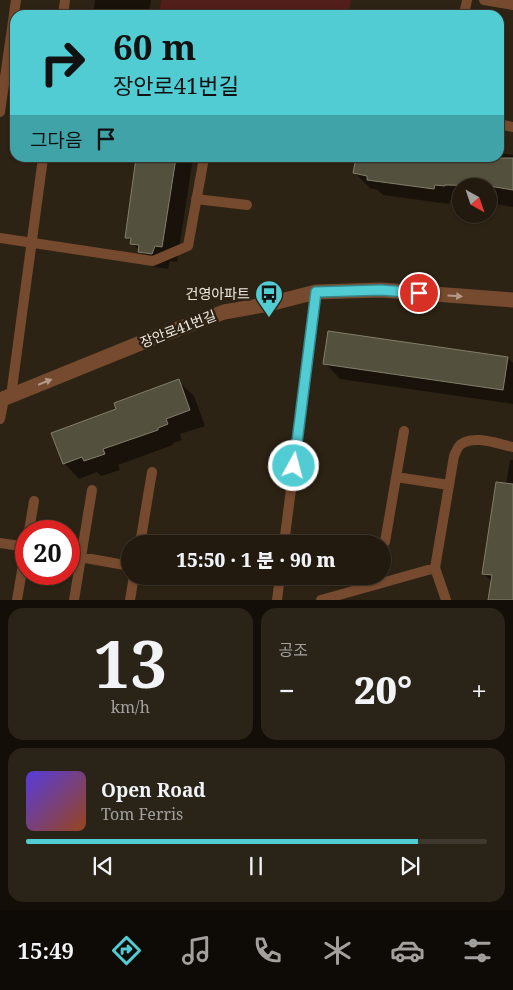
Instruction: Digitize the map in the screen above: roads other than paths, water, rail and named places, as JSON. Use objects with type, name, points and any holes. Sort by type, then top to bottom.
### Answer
[{"type":"street","name":"장안로41번길","points":[[5,398],[148,340],[224,312],[269,304],[316,292],[381,290],[513,300]]},
{"type":"lane","points":[[484,0],[513,5]]},
{"type":"lane","points":[[0,112],[10,42]]},
{"type":"lane","points":[[0,419],[5,398],[42,162]]},
{"type":"lane","points":[[0,238],[153,261],[188,246],[203,162]]},
{"type":"lane","points":[[196,199],[247,206]]},
{"type":"lane","points":[[285,535],[316,292]]},
{"type":"lane","points":[[386,535],[404,432]]},
{"type":"lane","points":[[446,600],[435,568],[454,456],[459,446],[469,441],[480,441],[513,448]]},
{"type":"lane","points":[[142,535],[152,472]]},
{"type":"lane","points":[[396,477],[449,485]]},
{"type":"lane","points":[[74,600],[92,490]]},
{"type":"lane","points":[[31,520],[34,501]]},
{"type":"lane","points":[[0,543],[15,545]]},
{"type":"lane","points":[[81,557],[121,564]]},
{"type":"lane","points":[[321,600],[435,568]]},
{"type":"lane","points":[[17,600],[20,585]]},
{"type":"lane","points":[[130,600],[132,585]]},
{"type":"lane","points":[[277,600],[279,585]]},
{"type":"place","name":"건영아파트","points":[[269,318]]}]
